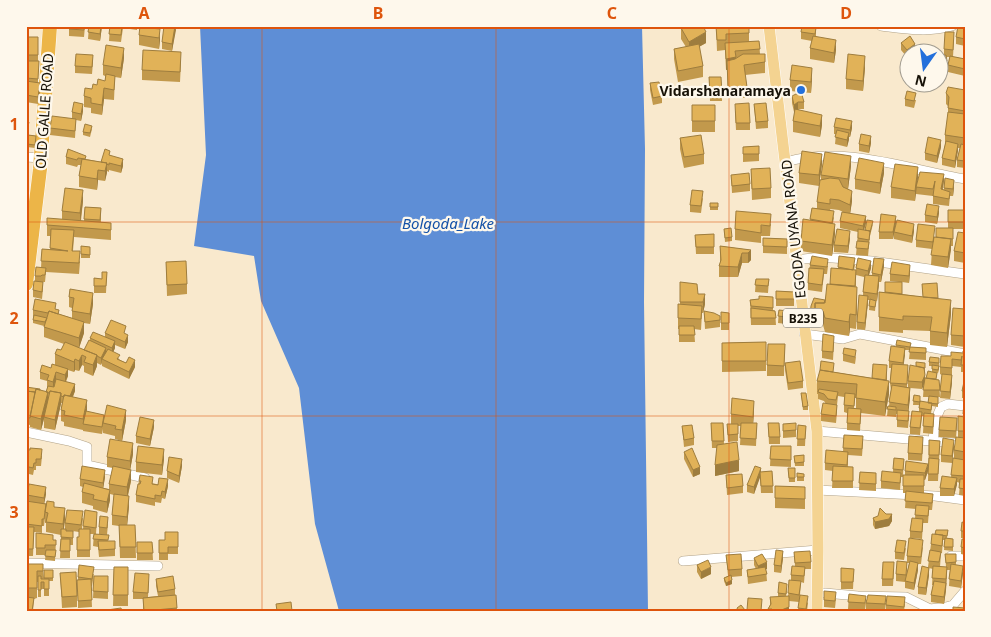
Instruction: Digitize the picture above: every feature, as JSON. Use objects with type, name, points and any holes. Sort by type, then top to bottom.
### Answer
[{"type":"highway","name":"OLD GALLE ROAD","points":[[26,284],[41,158],[50,26]]},
{"type":"main road","name":"EGODA UYANA ROAD","points":[[769,26],[817,431],[817,611]]},
{"type":"street","points":[[881,26],[917,31],[938,30],[952,26]]},
{"type":"street","points":[[786,162],[816,156],[843,156],[965,179]]},
{"type":"street","points":[[26,157],[41,158]]},
{"type":"street","points":[[796,260],[820,257],[872,261],[965,274]]},
{"type":"street","points":[[804,334],[843,339],[860,334],[965,354]]},
{"type":"street","points":[[933,441],[935,421],[941,407],[948,404],[965,406]]},
{"type":"street","points":[[817,431],[965,444]]},
{"type":"street","points":[[26,432],[69,441],[87,447],[87,465],[145,478]]},
{"type":"street","points":[[817,490],[935,496],[965,500]]},
{"type":"street","points":[[684,561],[818,550]]},
{"type":"street","points":[[951,556],[965,556]]},
{"type":"street","points":[[26,563],[158,566]]},
{"type":"street","points":[[818,592],[858,596],[906,597],[930,609],[946,608],[953,605],[965,591]]},
{"type":"water","name":"Bolgoda_Lake","points":[[200,26],[642,26],[645,149],[644,302],[648,611],[339,611],[315,524],[299,388],[261,301],[254,256],[194,246],[206,155]]},
{"type":"building","points":[[69,26],[84,26],[84,30],[69,29]]},
{"type":"building","points":[[89,26],[101,26],[100,34],[88,32]]},
{"type":"building","points":[[110,26],[122,26],[121,35],[109,34]]},
{"type":"building","points":[[140,26],[151,26],[150,28],[160,29],[159,38],[139,35]]},
{"type":"building","points":[[164,26],[175,26],[172,44],[162,42]]},
{"type":"building","points":[[685,26],[703,26],[706,32],[689,42],[681,28]]},
{"type":"building","points":[[716,26],[749,26],[749,33],[726,34],[726,40],[717,40]]},
{"type":"building","points":[[802,26],[816,28],[815,34],[801,32]]},
{"type":"building","points":[[958,26],[965,27],[965,39],[956,37]]},
{"type":"building","points":[[945,32],[954,32],[953,50],[948,49],[948,42],[944,42]]},
{"type":"building","points":[[813,36],[836,40],[834,53],[810,48]]},
{"type":"building","points":[[910,36],[914,42],[902,42]]},
{"type":"building","points":[[26,37],[38,37],[38,55],[26,55]]},
{"type":"building","points":[[759,41],[760,49],[735,51],[736,57],[726,59],[725,43]]},
{"type":"building","points":[[699,44],[703,66],[678,71],[674,49]]},
{"type":"building","points":[[106,45],[124,48],[121,68],[103,65]]},
{"type":"building","points":[[143,50],[181,52],[180,72],[142,70]]},
{"type":"building","points":[[76,54],[93,55],[92,67],[75,66]]},
{"type":"building","points":[[743,54],[765,54],[765,62],[744,65],[747,87],[728,87],[727,61]]},
{"type":"building","points":[[848,54],[865,56],[863,81],[846,79]]},
{"type":"building","points":[[950,56],[965,59],[965,69],[948,65]]},
{"type":"building","points":[[27,61],[39,61],[38,79],[26,78]]},
{"type":"building","points":[[792,65],[812,68],[811,82],[790,80]]},
{"type":"building","points":[[106,74],[115,76],[114,90],[104,88],[102,105],[91,103],[91,98],[84,96],[85,88],[92,89],[93,84],[97,85],[98,79],[105,81]]},
{"type":"building","points":[[709,77],[721,77],[722,94],[710,94]]},
{"type":"building","points":[[26,81],[40,83],[38,97],[26,95]]},
{"type":"building","points":[[659,82],[662,96],[653,98],[650,83]]},
{"type":"building","points":[[948,87],[965,90],[965,111],[948,108],[949,97],[946,93],[948,92]]},
{"type":"building","points":[[907,92],[916,93],[914,101],[905,99]]},
{"type":"building","points":[[796,94],[802,95],[804,102],[798,102],[794,105],[792,96]]},
{"type":"building","points":[[74,102],[83,104],[81,114],[72,112]]},
{"type":"building","points":[[749,103],[750,123],[736,123],[735,104]]},
{"type":"building","points":[[766,103],[768,121],[756,122],[754,104]]},
{"type":"building","points":[[692,105],[715,105],[715,121],[692,121]]},
{"type":"building","points":[[795,109],[822,115],[820,126],[793,121]]},
{"type":"building","points":[[948,112],[965,114],[965,138],[945,135]]},
{"type":"building","points":[[52,116],[76,119],[75,131],[50,128]]},
{"type":"building","points":[[836,118],[852,121],[850,130],[834,127]]},
{"type":"building","points":[[26,122],[29,122],[26,135]]},
{"type":"building","points":[[85,124],[92,126],[90,133],[83,132]]},
{"type":"building","points":[[837,130],[849,133],[847,140],[835,137]]},
{"type":"building","points":[[861,134],[871,136],[869,146],[859,144]]},
{"type":"building","points":[[28,135],[36,136],[35,145],[27,144]]},
{"type":"building","points":[[701,135],[704,154],[684,157],[680,138]]},
{"type":"building","points":[[928,137],[941,140],[937,156],[925,153]]},
{"type":"building","points":[[946,141],[958,144],[955,161],[942,158]]},
{"type":"building","points":[[961,144],[965,145],[965,161],[957,160]]},
{"type":"building","points":[[759,146],[759,154],[743,154],[743,147]]},
{"type":"building","points":[[68,149],[86,156],[85,159],[78,158],[77,160],[66,157]]},
{"type":"building","points":[[105,149],[110,151],[109,155],[123,159],[121,166],[101,162]]},
{"type":"building","points":[[802,151],[822,154],[819,175],[799,173]]},
{"type":"building","points":[[825,152],[851,156],[848,179],[821,175]]},
{"type":"building","points":[[859,158],[884,163],[880,183],[855,179]]},
{"type":"building","points":[[82,159],[107,163],[105,171],[98,170],[97,179],[79,176]]},
{"type":"building","points":[[895,164],[918,167],[915,191],[891,187]]},
{"type":"building","points":[[770,168],[771,188],[752,189],[751,169]]},
{"type":"building","points":[[920,172],[944,174],[941,189],[950,192],[949,199],[933,196],[935,181],[933,189],[916,187]]},
{"type":"building","points":[[749,173],[750,184],[732,186],[731,175]]},
{"type":"building","points":[[945,178],[954,180],[953,189],[944,188]]},
{"type":"building","points":[[839,179],[843,187],[852,191],[850,205],[839,200],[830,199],[830,204],[817,202],[820,180]]},
{"type":"building","points":[[65,188],[83,190],[80,213],[62,211]]},
{"type":"building","points":[[692,190],[703,191],[701,206],[690,205]]},
{"type":"building","points":[[710,203],[718,203],[718,207],[710,207]]},
{"type":"building","points":[[927,204],[939,206],[937,217],[925,215]]},
{"type":"building","points":[[85,207],[101,208],[100,220],[84,219]]},
{"type":"building","points":[[812,208],[834,211],[832,223],[810,219]]},
{"type":"building","points":[[948,210],[965,210],[965,222],[948,222]]},
{"type":"building","points":[[736,211],[771,214],[770,226],[761,225],[761,233],[735,229]]},
{"type":"building","points":[[842,212],[866,216],[863,226],[840,221]]},
{"type":"building","points":[[881,214],[896,216],[893,232],[879,232]]},
{"type":"building","points":[[47,218],[111,223],[111,230],[47,225]]},
{"type":"building","points":[[803,219],[835,224],[832,245],[801,241]]},
{"type":"building","points":[[867,220],[873,221],[870,232],[865,230]]},
{"type":"building","points":[[897,220],[914,224],[912,236],[894,232]]},
{"type":"building","points":[[918,224],[935,226],[933,242],[916,240]]},
{"type":"building","points":[[731,228],[732,237],[725,238],[724,229]]},
{"type":"building","points":[[936,228],[953,228],[953,239],[936,237]]},
{"type":"building","points":[[51,229],[74,230],[72,251],[80,251],[79,263],[41,261],[42,249],[68,251],[50,248]]},
{"type":"building","points":[[837,229],[850,231],[848,246],[834,245]]},
{"type":"building","points":[[858,229],[870,231],[869,240],[858,238]]},
{"type":"building","points":[[958,232],[965,233],[965,253],[954,251]]},
{"type":"building","points":[[714,234],[714,247],[696,247],[695,235]]},
{"type":"building","points":[[934,237],[951,239],[948,257],[931,255]]},
{"type":"building","points":[[763,238],[787,239],[787,247],[763,246]]},
{"type":"building","points":[[857,241],[869,242],[868,249],[856,248]]},
{"type":"building","points":[[81,246],[90,247],[90,255],[81,254]]},
{"type":"building","points":[[720,246],[751,250],[748,253],[742,253],[738,267],[719,266],[721,260]]},
{"type":"building","points":[[812,256],[828,259],[827,267],[810,265]]},
{"type":"building","points":[[839,256],[855,258],[853,270],[838,267]]},
{"type":"building","points":[[858,258],[871,261],[868,271],[856,268]]},
{"type":"building","points":[[874,258],[884,259],[881,275],[872,273]]},
{"type":"building","points":[[186,261],[187,284],[167,285],[166,262]]},
{"type":"building","points":[[892,262],[910,265],[909,276],[890,274]]},
{"type":"building","points":[[36,267],[46,268],[45,275],[35,276]]},
{"type":"building","points":[[809,268],[824,269],[822,285],[808,283]]},
{"type":"building","points":[[831,268],[856,270],[855,286],[830,284]]},
{"type":"building","points":[[102,272],[107,272],[106,286],[94,286],[94,278],[102,279]]},
{"type":"building","points":[[865,275],[879,276],[877,294],[863,292]]},
{"type":"building","points":[[756,279],[769,279],[768,286],[755,285]]},
{"type":"building","points":[[34,281],[43,282],[42,292],[33,290]]},
{"type":"building","points":[[680,282],[697,284],[698,294],[705,294],[703,302],[680,302]]},
{"type":"building","points":[[885,282],[902,282],[902,294],[885,292]]},
{"type":"building","points":[[937,283],[938,298],[923,297],[922,284]]},
{"type":"building","points":[[827,284],[857,287],[856,315],[850,314],[849,322],[825,318],[823,311],[815,310],[815,303],[825,303]]},
{"type":"building","points":[[70,289],[93,293],[90,314],[72,311],[74,298],[69,297]]},
{"type":"building","points":[[776,291],[794,292],[794,299],[776,299]]},
{"type":"building","points":[[879,292],[951,300],[947,333],[930,331],[932,317],[903,316],[903,320],[879,317]]},
{"type":"building","points":[[859,295],[868,296],[865,323],[857,322]]},
{"type":"building","points":[[759,296],[773,297],[773,308],[751,306],[750,300],[759,299]]},
{"type":"building","points":[[814,298],[825,300],[824,303],[815,303],[815,310],[813,315],[810,316],[811,306]]},
{"type":"building","points":[[35,299],[56,303],[55,309],[59,310],[58,314],[49,311],[48,313],[33,310]]},
{"type":"building","points":[[870,299],[876,301],[875,307],[869,306]]},
{"type":"building","points":[[678,304],[702,306],[701,319],[678,318]]},
{"type":"building","points":[[751,308],[775,311],[776,318],[751,318]]},
{"type":"building","points":[[953,308],[965,309],[965,336],[951,335]]},
{"type":"building","points":[[779,310],[797,312],[796,318],[778,316]]},
{"type":"building","points":[[49,311],[84,322],[79,338],[44,327]]},
{"type":"building","points":[[704,311],[720,316],[720,320],[705,322]]},
{"type":"building","points":[[721,312],[729,313],[729,323],[721,323]]},
{"type":"building","points":[[34,315],[47,318],[45,322],[33,320]]},
{"type":"building","points":[[111,320],[126,326],[124,333],[128,335],[125,342],[105,333]]},
{"type":"building","points":[[679,326],[694,326],[695,335],[679,335]]},
{"type":"building","points":[[93,332],[115,341],[112,348],[90,338]]},
{"type":"building","points":[[823,334],[834,336],[833,352],[822,351]]},
{"type":"building","points":[[89,340],[106,348],[101,358],[84,350]]},
{"type":"building","points":[[897,340],[911,343],[910,347],[896,345]]},
{"type":"building","points":[[65,342],[97,355],[93,365],[84,362],[86,357],[82,355],[79,361],[75,359],[74,362],[55,354],[57,349],[61,350]]},
{"type":"building","points":[[766,342],[766,361],[722,361],[722,343]]},
{"type":"building","points":[[768,344],[785,344],[784,366],[767,365]]},
{"type":"building","points":[[891,346],[905,348],[903,363],[889,361]]},
{"type":"building","points":[[910,347],[926,348],[926,353],[909,352]]},
{"type":"building","points":[[844,348],[856,350],[855,357],[843,354]]},
{"type":"building","points":[[108,349],[120,355],[117,359],[126,363],[129,357],[135,360],[129,372],[102,359]]},
{"type":"building","points":[[965,351],[965,365],[961,365],[962,356],[961,360],[952,359],[952,368],[940,367],[941,356],[951,356],[951,352],[963,353]]},
{"type":"building","points":[[930,357],[939,358],[939,363],[929,362]]},
{"type":"building","points":[[800,361],[803,381],[788,383],[785,363]]},
{"type":"building","points":[[821,361],[834,363],[833,372],[820,370]]},
{"type":"building","points":[[916,362],[925,363],[925,368],[916,366]]},
{"type":"building","points":[[52,364],[68,369],[65,375],[56,372],[53,382],[47,380],[49,375],[40,372],[42,365],[51,368]]},
{"type":"building","points":[[873,364],[887,365],[886,380],[872,378]]},
{"type":"building","points":[[892,364],[908,365],[907,384],[890,383]]},
{"type":"building","points":[[910,365],[924,368],[925,375],[922,382],[908,381]]},
{"type":"building","points":[[932,365],[939,366],[938,370],[932,369]]},
{"type":"building","points":[[820,370],[889,381],[885,402],[856,398],[857,384],[817,381]]},
{"type":"building","points":[[928,371],[937,373],[936,379],[926,378]]},
{"type":"building","points":[[942,374],[952,375],[950,392],[940,391]]},
{"type":"building","points":[[965,377],[965,391],[962,391]]},
{"type":"building","points":[[925,378],[939,380],[940,390],[923,390]]},
{"type":"building","points":[[56,379],[75,384],[70,396],[64,395],[64,397],[61,396],[61,393],[46,392],[48,386],[54,387]]},
{"type":"building","points":[[892,385],[910,388],[908,405],[889,402]]},
{"type":"building","points":[[26,387],[40,389],[40,390],[36,389],[35,393],[26,391]]},
{"type":"building","points":[[36,389],[48,392],[41,419],[30,416]]},
{"type":"building","points":[[819,389],[838,392],[836,400],[828,399],[824,394],[818,392]]},
{"type":"building","points":[[26,391],[35,392],[30,418],[26,417]]},
{"type":"building","points":[[50,391],[61,393],[55,420],[44,417]]},
{"type":"building","points":[[801,393],[806,393],[808,406],[803,407]]},
{"type":"building","points":[[845,393],[855,394],[854,406],[844,405]]},
{"type":"building","points":[[64,395],[87,400],[83,419],[64,415],[65,411],[61,410]]},
{"type":"building","points":[[914,395],[920,396],[920,402],[913,401]]},
{"type":"building","points":[[929,396],[938,397],[938,404],[928,403]]},
{"type":"building","points":[[732,398],[754,401],[753,417],[731,414]]},
{"type":"building","points":[[920,401],[932,403],[931,410],[919,408]]},
{"type":"building","points":[[823,403],[837,405],[836,416],[821,414]]},
{"type":"building","points":[[964,403],[965,414],[963,414]]},
{"type":"building","points":[[107,405],[126,410],[122,430],[115,429],[116,426],[103,423]]},
{"type":"building","points":[[888,406],[896,407],[896,410],[887,409]]},
{"type":"building","points":[[848,408],[861,409],[860,424],[847,423]]},
{"type":"building","points":[[897,410],[909,411],[908,421],[897,420]]},
{"type":"building","points":[[86,411],[104,415],[102,427],[83,424]]},
{"type":"building","points":[[912,411],[922,412],[920,428],[910,427]]},
{"type":"building","points":[[924,413],[934,414],[933,427],[923,426]]},
{"type":"building","points":[[958,416],[965,417],[965,431],[958,431]]},
{"type":"building","points":[[140,417],[154,420],[150,439],[136,436]]},
{"type":"building","points":[[940,417],[957,418],[956,431],[939,430]]},
{"type":"building","points":[[711,423],[723,423],[724,441],[712,441]]},
{"type":"building","points":[[741,423],[757,423],[756,439],[740,438]]},
{"type":"building","points":[[768,423],[779,423],[780,437],[769,437]]},
{"type":"building","points":[[796,423],[796,430],[783,431],[783,424]]},
{"type":"building","points":[[727,424],[738,424],[738,434],[728,435]]},
{"type":"building","points":[[692,425],[694,438],[684,440],[682,426]]},
{"type":"building","points":[[798,425],[806,426],[805,439],[797,439]]},
{"type":"building","points":[[844,435],[863,436],[862,449],[843,448]]},
{"type":"building","points":[[909,436],[923,437],[922,454],[908,453]]},
{"type":"building","points":[[956,437],[965,438],[965,452],[954,450]]},
{"type":"building","points":[[943,438],[954,440],[952,456],[941,455]]},
{"type":"building","points":[[110,439],[133,443],[130,461],[107,457]]},
{"type":"building","points":[[929,440],[940,441],[939,455],[929,455]]},
{"type":"building","points":[[737,442],[739,460],[715,465],[717,445]]},
{"type":"building","points":[[138,446],[164,449],[162,465],[136,462]]},
{"type":"building","points":[[771,446],[791,446],[791,460],[770,459]]},
{"type":"building","points":[[30,448],[42,449],[41,459],[36,459],[33,468],[29,467],[26,469],[26,449],[30,450]]},
{"type":"building","points":[[692,448],[700,467],[693,470],[684,452]]},
{"type":"building","points":[[826,450],[848,452],[847,465],[825,463]]},
{"type":"building","points":[[804,455],[804,462],[795,463],[794,456]]},
{"type":"building","points":[[169,457],[182,459],[179,476],[167,471]]},
{"type":"building","points":[[894,458],[904,459],[903,470],[893,469]]},
{"type":"building","points":[[929,458],[939,459],[938,474],[928,474]]},
{"type":"building","points":[[953,458],[965,460],[964,476],[951,475]]},
{"type":"building","points":[[906,461],[928,464],[925,473],[905,471]]},
{"type":"building","points":[[82,466],[105,470],[103,483],[80,479]]},
{"type":"building","points":[[113,466],[131,470],[127,487],[109,484]]},
{"type":"building","points":[[755,466],[761,468],[754,487],[747,485]]},
{"type":"building","points":[[833,466],[853,467],[853,481],[832,481]]},
{"type":"building","points":[[788,468],[795,468],[795,478],[789,478]]},
{"type":"building","points":[[772,471],[773,486],[761,486],[760,472]]},
{"type":"building","points":[[882,471],[901,473],[900,483],[881,481]]},
{"type":"building","points":[[860,472],[876,473],[876,484],[859,483]]},
{"type":"building","points":[[797,473],[804,474],[804,477],[797,477]]},
{"type":"building","points":[[742,474],[743,486],[727,488],[726,475]]},
{"type":"building","points":[[140,475],[153,477],[152,484],[158,485],[159,478],[168,479],[165,492],[162,491],[161,496],[155,495],[155,499],[136,495],[138,484],[141,481],[139,481]]},
{"type":"building","points":[[903,475],[924,475],[924,486],[903,486]]},
{"type":"building","points":[[942,476],[957,478],[954,489],[940,488]]},
{"type":"building","points":[[960,479],[965,479],[965,489],[959,488]]},
{"type":"building","points":[[84,483],[110,490],[107,502],[93,499],[94,495],[82,492]]},
{"type":"building","points":[[29,484],[46,487],[44,498],[27,495]]},
{"type":"building","points":[[775,486],[805,487],[805,499],[775,498]]},
{"type":"building","points":[[906,491],[933,494],[932,503],[905,501]]},
{"type":"building","points":[[114,494],[129,496],[127,517],[112,515]]},
{"type":"building","points":[[26,501],[46,504],[42,526],[26,524]]},
{"type":"building","points":[[47,501],[54,502],[54,507],[65,508],[63,524],[46,522],[48,513],[45,512]]},
{"type":"building","points":[[916,505],[929,506],[928,516],[915,515]]},
{"type":"building","points":[[880,508],[886,514],[892,514],[889,519],[875,522],[873,518],[878,516]]},
{"type":"building","points":[[67,510],[83,511],[81,525],[65,523]]},
{"type":"building","points":[[85,510],[97,512],[96,528],[83,526]]},
{"type":"building","points":[[100,516],[108,517],[107,528],[99,527]]},
{"type":"building","points":[[912,518],[923,519],[922,532],[910,531]]},
{"type":"building","points":[[962,522],[965,523],[965,531],[961,531]]},
{"type":"building","points":[[119,525],[135,525],[136,547],[120,547]]},
{"type":"building","points":[[26,527],[34,527],[33,549],[26,549]]},
{"type":"building","points":[[61,529],[73,531],[73,538],[61,537]]},
{"type":"building","points":[[79,529],[90,529],[90,550],[77,550]]},
{"type":"building","points":[[936,530],[948,530],[947,536],[935,534]]},
{"type":"building","points":[[165,532],[178,532],[178,547],[168,547],[168,553],[159,553],[159,540],[165,540]]},
{"type":"building","points":[[36,533],[53,535],[56,545],[45,545],[45,548],[36,548]]},
{"type":"building","points":[[94,534],[109,535],[108,540],[93,539]]},
{"type":"building","points":[[932,534],[943,535],[942,546],[931,544]]},
{"type":"building","points":[[909,538],[923,540],[921,557],[907,556]]},
{"type":"building","points":[[945,538],[953,539],[953,547],[944,547]]},
{"type":"building","points":[[61,539],[70,539],[70,551],[60,551]]},
{"type":"building","points":[[962,539],[965,539],[965,548],[961,547]]},
{"type":"building","points":[[897,540],[906,541],[904,553],[895,552]]},
{"type":"building","points":[[98,541],[115,541],[115,549],[99,550]]},
{"type":"building","points":[[137,542],[152,542],[153,553],[137,553]]},
{"type":"building","points":[[46,550],[56,550],[55,557],[45,556]]},
{"type":"building","points":[[776,550],[783,551],[781,566],[774,565]]},
{"type":"building","points":[[930,550],[941,552],[939,562],[928,561]]},
{"type":"building","points":[[810,551],[811,562],[795,563],[794,552]]},
{"type":"building","points":[[741,554],[742,569],[728,570],[726,555]]},
{"type":"building","points":[[762,554],[767,562],[758,566],[754,558]]},
{"type":"building","points":[[945,554],[956,554],[956,562],[946,563]]},
{"type":"building","points":[[708,560],[711,567],[701,572],[697,565]]},
{"type":"building","points":[[897,561],[907,562],[906,575],[896,574]]},
{"type":"building","points":[[910,561],[918,563],[914,583],[905,581]]},
{"type":"building","points":[[883,562],[894,562],[893,579],[882,579]]},
{"type":"building","points":[[26,564],[43,564],[43,571],[37,571],[37,588],[26,588]]},
{"type":"building","points":[[951,564],[963,566],[961,581],[949,579]]},
{"type":"building","points":[[79,565],[94,567],[92,579],[78,577]]},
{"type":"building","points":[[792,566],[805,567],[804,576],[791,575]]},
{"type":"building","points":[[922,566],[929,568],[926,588],[918,587]]},
{"type":"building","points":[[933,566],[947,567],[946,579],[932,578]]},
{"type":"building","points":[[114,567],[128,567],[128,595],[113,595]]},
{"type":"building","points":[[765,567],[767,574],[748,577],[747,570]]},
{"type":"building","points":[[841,568],[854,569],[853,582],[841,582]]},
{"type":"building","points":[[44,570],[53,570],[53,578],[44,578]]},
{"type":"building","points":[[76,572],[77,596],[62,597],[60,573]]},
{"type":"building","points":[[135,573],[149,574],[148,593],[133,592]]},
{"type":"building","points":[[731,575],[732,580],[726,583],[724,578]]},
{"type":"building","points":[[38,576],[41,576],[41,579],[49,579],[49,589],[44,589],[44,582],[41,582],[41,590],[38,590]]},
{"type":"building","points":[[94,576],[108,576],[108,592],[93,591]]},
{"type":"building","points":[[173,576],[175,589],[158,592],[156,579]]},
{"type":"building","points":[[91,579],[92,600],[78,601],[77,580]]},
{"type":"building","points":[[789,580],[801,581],[799,595],[788,593]]},
{"type":"building","points":[[934,581],[946,583],[944,597],[931,595]]},
{"type":"building","points":[[779,582],[787,584],[786,594],[778,593]]},
{"type":"building","points":[[824,591],[836,592],[835,601],[824,600]]},
{"type":"building","points":[[849,594],[866,596],[865,603],[848,602]]},
{"type":"building","points":[[176,595],[177,608],[144,611],[143,598]]},
{"type":"building","points":[[800,595],[808,596],[806,609],[798,608]]},
{"type":"building","points":[[868,595],[886,596],[885,604],[866,603]]},
{"type":"building","points":[[789,596],[789,607],[779,611],[768,609],[771,604],[770,597]]},
{"type":"building","points":[[887,596],[905,597],[904,607],[886,605]]},
{"type":"building","points":[[26,597],[34,598],[32,611],[26,610]]},
{"type":"building","points":[[748,598],[762,599],[761,611],[747,610]]},
{"type":"building","points":[[291,602],[292,611],[277,611],[276,604]]},
{"type":"building","points":[[741,605],[745,611],[738,611],[737,608]]},
{"type":"building","points":[[953,607],[965,608],[965,611],[953,611]]},
{"type":"building","points":[[121,608],[122,611],[100,611]]},
{"type":"place","name":"Vidarshanaramaya","points":[[801,90]]}]
